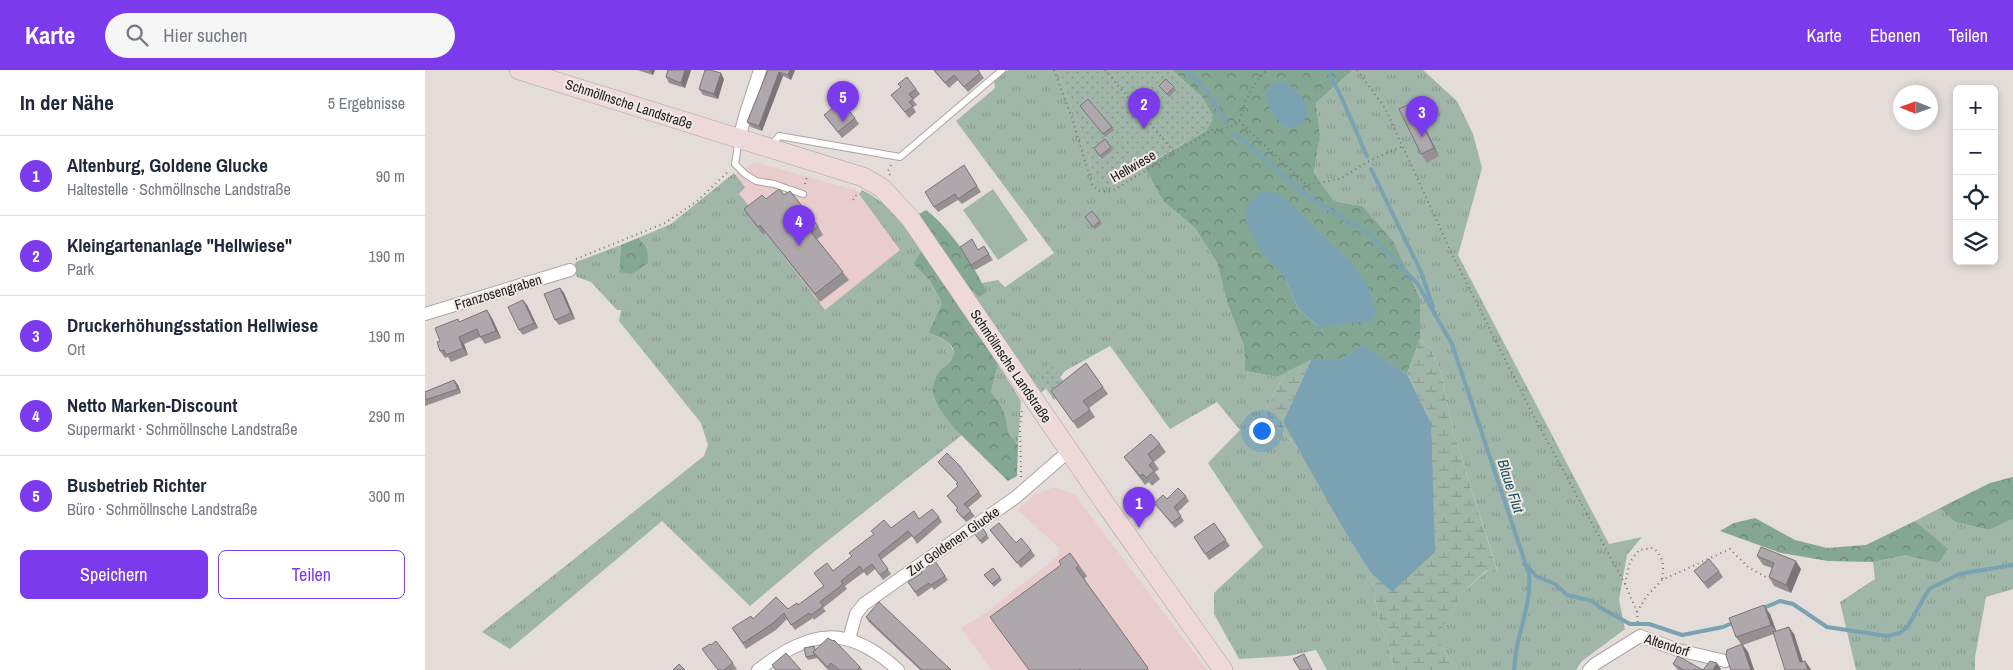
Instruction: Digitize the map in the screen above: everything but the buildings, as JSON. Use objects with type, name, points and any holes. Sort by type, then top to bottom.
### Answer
[{"type":"main road","name":"Schmöllnsche Landstraße","points":[[519,70],[863,178],[882,188],[911,218],[1069,451],[1223,670]]},
{"type":"street","points":[[739,139],[760,70]]},
{"type":"street","name":"Franzosengraben","points":[[425,314],[570,270]]},
{"type":"street","name":"Zur Goldenen Glucke","points":[[849,639],[856,614],[865,604],[1016,497],[1069,451]]},
{"type":"street","name":"Altendorf","points":[[1589,670],[1595,664],[1640,636],[1678,650],[1725,661]]},
{"type":"street","points":[[757,670],[797,644],[833,638],[849,639],[880,654],[898,670]]},
{"type":"lane","points":[[769,148],[779,136],[900,157],[1002,70]]},
{"type":"lane","points":[[739,139],[735,164],[745,174],[756,181],[774,184],[803,194]]},
{"type":"path","name":"Hellwiese","points":[[1054,70],[1072,118],[1091,184],[1096,190],[1102,192],[1112,191],[1214,129],[1224,129],[1239,121]]},
{"type":"path","points":[[1105,70],[1175,154]]},
{"type":"path","points":[[1267,70],[1256,80],[1248,93],[1239,121],[1307,185],[1340,179],[1367,162],[1403,146]]},
{"type":"path","points":[[1357,70],[1385,108],[1452,254],[1528,404],[1625,584],[1638,618]]},
{"type":"path","points":[[882,188],[890,180],[889,167],[900,157]]},
{"type":"path","points":[[570,270],[576,259],[665,223],[696,202],[735,164]]},
{"type":"path","points":[[805,184],[809,172]]},
{"type":"path","points":[[853,200],[861,188]]},
{"type":"path","points":[[1021,483],[1020,427],[1022,409]]},
{"type":"path","points":[[1625,584],[1630,562],[1639,550],[1653,548],[1661,555],[1664,568],[1662,580]]},
{"type":"path","points":[[1637,612],[1646,597],[1662,580],[1730,549],[1748,568],[1769,579]]},
{"type":"shaded area","points":[[754,162],[855,190],[874,200],[916,256],[827,317],[729,186],[736,174]]},
{"type":"shaded area","points":[[1054,487],[1075,495],[1207,670],[992,670],[961,628],[987,612],[1057,557],[1059,548],[1018,510],[1033,496]]},
{"type":"green space","points":[[1008,70],[1058,70],[1080,128],[1094,177],[1108,187],[1144,167],[1163,201],[1195,228],[1217,263],[1228,305],[1244,346],[1245,371],[1277,377],[1286,372],[1264,412],[1299,450],[1371,573],[1379,622],[1388,642],[1394,670],[1327,670],[1316,650],[1288,656],[1239,659],[1214,614],[1214,593],[1263,547],[1208,463],[1240,430],[1217,402],[1170,429],[1110,346],[1065,371],[1060,377],[1050,364],[1036,374],[1046,388],[1041,393],[966,284],[986,292],[982,283],[998,280],[1005,287],[1054,253],[956,121],[995,88],[994,81]]},
{"type":"green space","points":[[1058,70],[1172,70],[1203,98],[1214,117],[1207,130],[1108,187],[1100,185],[1094,177],[1080,128]]},
{"type":"green space","points":[[1172,70],[1353,70],[1316,103],[1320,135],[1314,173],[1334,201],[1362,206],[1393,241],[1420,299],[1420,339],[1407,374],[1362,346],[1340,360],[1311,360],[1277,377],[1245,371],[1244,346],[1228,305],[1217,263],[1195,228],[1163,201],[1144,167],[1207,130],[1203,98]],"holes":[[[1284,276],[1319,327],[1298,309]]]},
{"type":"green space","points":[[1353,70],[1423,70],[1457,101],[1473,134],[1482,168],[1458,255],[1609,544],[1642,537],[1627,555],[1619,600],[1625,629],[1582,661],[1576,670],[1452,670],[1452,664],[1442,648],[1439,631],[1462,593],[1488,570],[1498,572],[1453,431],[1441,373],[1431,349],[1420,339],[1420,299],[1362,206],[1334,201],[1314,173],[1320,135],[1316,103]]},
{"type":"green space","points":[[734,173],[745,187],[739,194],[755,213],[763,235],[766,233],[825,310],[900,250],[859,194],[862,190],[881,202],[896,216],[921,251],[913,264],[930,281],[942,303],[928,333],[948,343],[954,355],[938,373],[939,408],[962,435],[821,546],[750,606],[662,521],[510,649],[482,632],[704,456],[708,445],[701,423],[619,321],[621,310],[617,310],[591,282],[577,277],[573,269],[576,262],[621,245],[619,272],[644,243],[638,238],[671,224]]},
{"type":"green space","points":[[993,189],[1028,240],[998,260],[963,210]]},
{"type":"green space","points":[[926,210],[953,237],[968,258],[987,292],[979,297],[966,284],[919,214]]},
{"type":"green space","points":[[638,238],[646,249],[648,263],[632,274],[619,272],[621,245]]},
{"type":"green space","points":[[921,251],[998,364],[991,392],[1003,410],[1009,434],[1018,445],[1017,476],[1008,481],[954,428],[939,408],[932,391],[938,374],[948,364],[954,352],[950,344],[945,340],[928,333],[942,303],[930,281],[913,264]]},
{"type":"green space","points":[[1420,339],[1431,349],[1441,373],[1453,431],[1498,573],[1487,570],[1462,593],[1440,631],[1442,648],[1452,664],[1452,670],[1394,670],[1388,642],[1379,622],[1371,573],[1392,592],[1431,423],[1407,374]]},
{"type":"green space","points":[[1311,360],[1283,422],[1299,450],[1264,412],[1286,372]]},
{"type":"green space","points":[[1050,363],[1069,389],[1054,400],[1036,374]]},
{"type":"green space","points":[[998,364],[1021,401],[1018,445],[1010,437],[1003,413],[991,392]]},
{"type":"green space","points":[[2013,477],[2013,519],[1989,530],[1955,522],[1940,508],[1990,483]]},
{"type":"green space","points":[[1940,508],[1955,522],[1989,530],[2013,519],[2013,589],[1986,597],[1975,657],[1975,670],[1856,670],[1840,602],[1875,579],[1873,562],[1906,555],[1929,534],[1915,521]]},
{"type":"green space","points":[[1755,518],[1795,540],[1827,548],[1866,545],[1915,521],[1948,549],[1938,563],[1906,555],[1873,562],[1828,561],[1781,553],[1720,531],[1734,523]]},
{"type":"water","points":[[1280,81],[1302,97],[1308,111],[1306,118],[1300,124],[1290,129],[1274,116],[1268,105],[1267,92],[1269,85]]},
{"type":"water","points":[[1263,190],[1281,195],[1352,263],[1369,287],[1376,312],[1371,321],[1319,327],[1298,309],[1284,276],[1259,249],[1246,221],[1247,204]]},
{"type":"water","points":[[1362,345],[1407,374],[1431,423],[1435,552],[1392,592],[1371,573],[1343,528],[1283,422],[1311,360],[1340,360]]},
{"type":"waterway","name":"Blaue Flut","points":[[1186,70],[1204,87],[1226,122]]},
{"type":"waterway","name":"Blaue Flut","points":[[1327,70],[1339,92],[1367,156]]},
{"type":"waterway","name":"Blaue Flut","points":[[1234,135],[1242,139],[1308,197],[1368,233],[1417,283],[1452,344],[1529,574],[1528,599],[1517,646],[1514,670]]},
{"type":"waterway","name":"Blaue Flut","points":[[1371,169],[1421,272],[1433,307]]},
{"type":"waterway","points":[[1761,609],[1780,601],[1793,604],[1827,627],[1887,636],[1900,633],[1908,626],[1929,589],[1959,574],[2013,565]]},
{"type":"waterway","points":[[1527,566],[1536,576],[1555,584],[1567,595],[1592,601],[1630,624],[1649,624],[1682,635],[1723,627],[1735,622]]},
{"type":"place","name":"Busbetrieb Richter","points":[[843,122]]},
{"type":"place","name":"Kleingartenanlage \"Hellwiese\"","points":[[1144,129]]},
{"type":"place","name":"Druckerhöhungsstation Hellwiese","points":[[1422,137]]},
{"type":"place","name":"Netto Marken-Discount","points":[[799,246]]},
{"type":"place","name":"Altenburg, Goldene Glucke","points":[[1139,528]]}]
